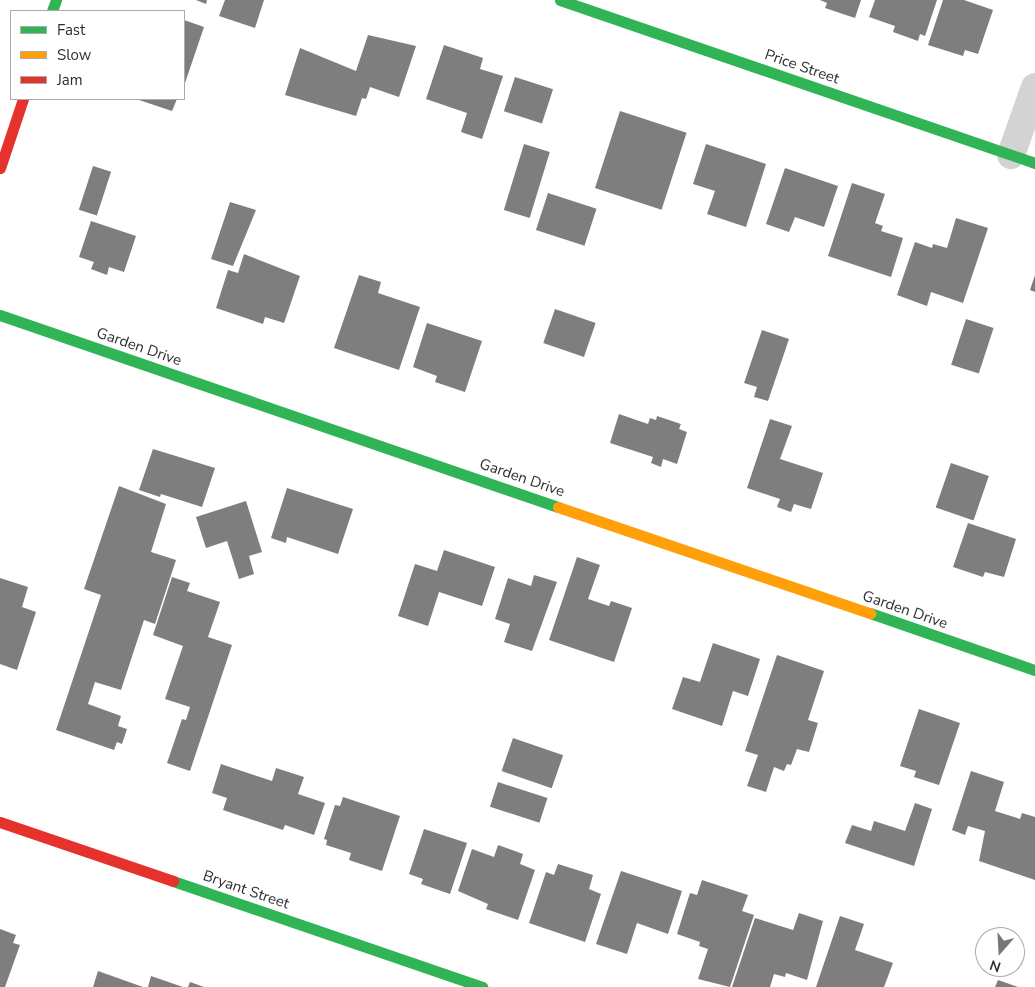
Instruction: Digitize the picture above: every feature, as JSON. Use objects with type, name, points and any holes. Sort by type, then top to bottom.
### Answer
[{"type":"street","name":"Price Street","points":[[560,0],[1023,159]]},
{"type":"street","points":[[1023,159],[1035,87]]},
{"type":"street","points":[[0,168],[23,100]]},
{"type":"street","name":"Garden Drive","points":[[0,315],[1035,670]]},
{"type":"street","name":"Bryant Street","points":[[0,822],[482,987]]},
{"type":"building","points":[[196,0],[207,0],[206,4]]},
{"type":"building","points":[[225,0],[264,0],[255,28],[219,16]]},
{"type":"building","points":[[820,0],[861,0],[855,18],[825,8],[827,3]]},
{"type":"building","points":[[875,0],[937,0],[925,36],[920,34],[918,41],[893,32],[895,26],[869,17]]},
{"type":"building","points":[[943,0],[964,0],[993,10],[978,54],[965,50],[963,56],[928,45]]},
{"type":"building","points":[[185,20],[204,27],[185,83]]},
{"type":"building","points":[[368,35],[416,46],[399,97],[370,87],[366,99],[362,98],[356,116],[285,95],[300,48],[356,71]]},
{"type":"building","points":[[444,45],[483,58],[480,69],[503,76],[482,139],[461,132],[467,113],[426,99]]},
{"type":"building","points":[[515,77],[553,89],[542,124],[504,111]]},
{"type":"building","points":[[139,100],[177,100],[172,111]]},
{"type":"building","points":[[620,111],[687,133],[662,210],[595,188]]},
{"type":"building","points":[[524,144],[550,152],[530,218],[504,210]]},
{"type":"building","points":[[706,144],[766,164],[746,227],[707,214],[715,191],[693,184]]},
{"type":"building","points":[[93,166],[111,172],[97,216],[79,210]]},
{"type":"building","points":[[785,168],[838,186],[824,227],[795,217],[789,232],[766,224]]},
{"type":"building","points":[[852,183],[885,194],[875,223],[883,226],[881,231],[903,238],[891,277],[828,256]]},
{"type":"building","points":[[548,193],[597,209],[584,246],[536,230]]},
{"type":"building","points":[[230,202],[256,210],[233,266],[211,259]]},
{"type":"building","points":[[956,218],[988,228],[963,303],[931,292],[927,306],[897,295],[915,242],[932,248],[933,244],[947,248]]},
{"type":"building","points":[[91,221],[136,236],[124,272],[109,267],[107,275],[91,269],[94,262],[79,257]]},
{"type":"building","points":[[244,254],[300,276],[284,323],[265,317],[263,324],[216,308],[228,270],[238,273]]},
{"type":"building","points":[[359,275],[381,282],[378,293],[420,307],[399,370],[334,348]]},
{"type":"building","points":[[1035,275],[1035,292],[1030,290]]},
{"type":"building","points":[[555,309],[596,323],[584,357],[543,343]]},
{"type":"building","points":[[966,319],[994,328],[979,374],[951,365]]},
{"type":"building","points":[[427,323],[482,341],[465,392],[435,382],[437,376],[413,367]]},
{"type":"building","points":[[762,330],[789,339],[768,401],[754,397],[757,387],[744,383]]},
{"type":"building","points":[[619,414],[648,424],[650,418],[656,420],[657,416],[681,424],[679,429],[687,432],[677,464],[663,459],[661,467],[651,463],[653,457],[610,443]]},
{"type":"building","points":[[770,419],[792,426],[780,459],[823,473],[811,509],[794,504],[791,512],[777,507],[780,499],[747,488]]},
{"type":"building","points":[[153,449],[215,468],[202,507],[161,494],[160,497],[139,490]]},
{"type":"building","points":[[951,463],[989,476],[974,520],[936,507]]},
{"type":"building","points":[[119,486],[166,504],[151,552],[176,560],[155,624],[144,620],[121,690],[95,682],[88,704],[121,716],[118,726],[127,729],[122,744],[117,742],[114,750],[56,730],[101,595],[84,589]]},
{"type":"building","points":[[287,488],[353,509],[338,554],[287,537],[286,543],[271,538]]},
{"type":"building","points":[[246,501],[262,552],[249,556],[254,574],[239,579],[227,541],[206,548],[196,517]]},
{"type":"building","points":[[968,523],[1016,539],[1004,577],[985,572],[983,577],[953,567]]},
{"type":"building","points":[[444,550],[495,567],[482,606],[439,592],[428,626],[398,616],[415,564],[437,571]]},
{"type":"building","points":[[577,557],[600,565],[588,599],[609,606],[611,601],[632,608],[614,662],[549,640]]},
{"type":"building","points":[[534,575],[557,582],[532,651],[504,642],[510,624],[495,619],[508,578],[531,586]]},
{"type":"building","points":[[172,577],[190,583],[187,591],[220,602],[208,637],[232,645],[190,771],[167,763],[182,719],[186,720],[190,707],[165,699],[183,646],[153,635]]},
{"type":"building","points":[[0,578],[28,587],[22,607],[36,612],[17,670],[0,664]]},
{"type":"building","points":[[713,643],[760,659],[748,696],[733,691],[722,726],[672,709],[683,677],[700,682]]},
{"type":"building","points":[[777,655],[824,671],[808,720],[818,723],[809,752],[797,749],[791,765],[787,764],[784,771],[774,767],[766,792],[747,786],[758,755],[745,751]]},
{"type":"building","points":[[919,709],[960,723],[939,785],[914,777],[916,771],[900,766]]},
{"type":"building","points":[[513,738],[563,755],[552,788],[502,771]]},
{"type":"building","points":[[221,764],[272,781],[276,768],[304,777],[298,794],[325,803],[314,835],[285,825],[283,830],[223,810],[227,798],[212,793]]},
{"type":"building","points":[[971,771],[1004,782],[995,811],[1020,819],[1022,813],[1035,817],[1035,880],[979,861],[985,831],[968,826],[965,835],[952,830]]},
{"type":"building","points":[[498,782],[547,798],[539,823],[490,807]]},
{"type":"building","points":[[343,797],[400,816],[382,871],[349,860],[351,853],[326,845],[327,840],[324,839],[335,805],[340,806]]},
{"type":"building","points":[[915,803],[932,809],[914,866],[845,843],[852,825],[871,831],[874,821],[905,831]]},
{"type":"building","points":[[424,829],[467,843],[450,894],[421,884],[423,879],[409,874]]},
{"type":"building","points":[[498,845],[523,854],[520,864],[535,870],[518,920],[486,909],[488,904],[458,891],[472,849],[494,857]]},
{"type":"building","points":[[558,864],[593,875],[589,889],[601,894],[585,942],[529,923],[546,872],[554,875]]},
{"type":"building","points":[[621,871],[682,891],[668,934],[637,923],[627,954],[596,944]]},
{"type":"building","points":[[702,880],[748,895],[742,911],[754,915],[730,987],[698,979],[708,949],[699,946],[700,942],[677,934],[690,893],[697,895]]},
{"type":"building","points":[[799,913],[823,921],[807,980],[786,973],[785,977],[774,974],[770,987],[732,987],[755,918],[793,930]]},
{"type":"building","points":[[840,916],[864,924],[855,950],[893,963],[884,987],[816,987]]},
{"type":"building","points":[[0,929],[16,935],[13,943],[20,945],[5,987],[0,987]]},
{"type":"building","points":[[98,971],[143,987],[93,987]]},
{"type":"building","points":[[151,976],[183,987],[148,987]]},
{"type":"building","points":[[998,980],[1018,987],[995,987]]},
{"type":"building","points":[[190,982],[204,987],[188,987]]},
{"type":"traffic: fast","points":[[52,10],[56,0]]},
{"type":"traffic: fast","points":[[560,0],[1035,163]]},
{"type":"traffic: fast","points":[[0,315],[558,507]]},
{"type":"traffic: fast","points":[[870,613],[1035,670]]},
{"type":"traffic: fast","points":[[173,881],[482,987]]},
{"type":"traffic: slow","points":[[558,507],[870,613]]},
{"type":"traffic: jam","points":[[0,168],[23,100]]},
{"type":"traffic: jam","points":[[0,822],[173,881]]}]
